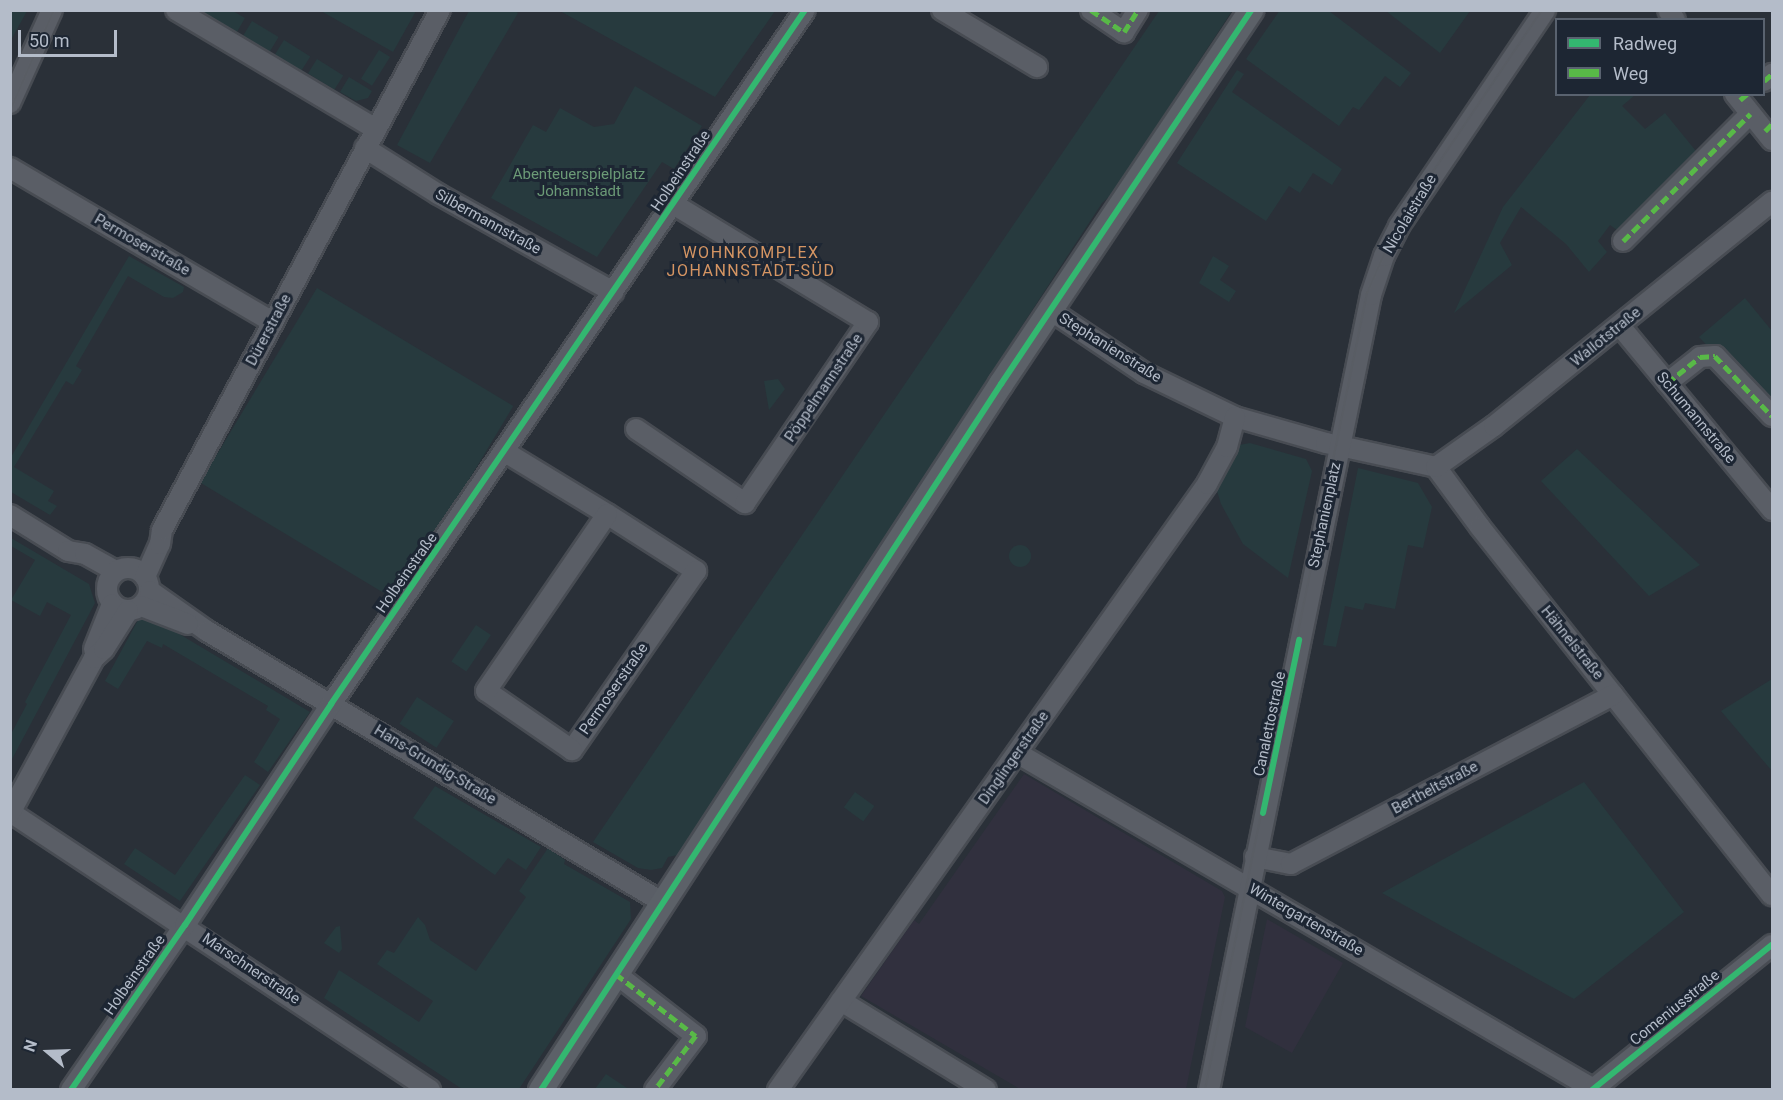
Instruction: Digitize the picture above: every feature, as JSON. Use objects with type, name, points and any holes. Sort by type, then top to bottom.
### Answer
[{"type":"main road","points":[[541,1089],[1050,310],[1251,10]]},
{"type":"street","points":[[10,103],[52,10]]},
{"type":"street","points":[[176,10],[376,129]]},
{"type":"street","name":"Dürerstraße","points":[[11,812],[93,658],[104,648],[129,589],[160,544],[162,530],[440,10]]},
{"type":"street","name":"Holbeinstraße","points":[[70,1089],[185,925],[332,704],[805,10]]},
{"type":"street","points":[[942,10],[1037,67]]},
{"type":"street","points":[[1091,10],[1124,32],[1138,10]]},
{"type":"street","name":"Nicolaistraße","points":[[1339,445],[1362,331],[1384,256],[1399,226],[1545,10]]},
{"type":"street","points":[[1623,241],[1743,101],[1770,132]]},
{"type":"street","name":"Silbermannstraße","points":[[365,148],[438,194],[613,292]]},
{"type":"street","name":"Permoserstraße","points":[[10,168],[273,322]]},
{"type":"street","name":"Wallotstraße","points":[[1436,467],[1494,426],[1773,202]]},
{"type":"street","name":"Pöppelmannstraße","points":[[636,429],[745,503],[868,322],[673,204]]},
{"type":"street","name":"Stephanienstraße","points":[[1050,310],[1144,373],[1235,417]]},
{"type":"street","name":"Schumannstraße","points":[[1620,326],[1773,510]]},
{"type":"street","points":[[1667,383],[1700,357],[1715,356],[1773,416]]},
{"type":"street","name":"Stephanienplatz","points":[[1235,417],[1339,445],[1310,585]]},
{"type":"street","name":"Dinglingerstraße","points":[[778,1089],[1207,484],[1227,447],[1235,417]]},
{"type":"street","points":[[1339,445],[1436,467]]},
{"type":"street","name":"Permoserstraße","points":[[505,452],[607,514],[696,571],[572,750],[486,691],[607,514]]},
{"type":"street","name":"Hähnelstraße","points":[[1436,467],[1480,527],[1773,895]]},
{"type":"street","name":"Hans-Grundig-Straße","points":[[10,515],[68,551],[79,565],[207,631],[662,902]]},
{"type":"street","name":"Canalettostraße","points":[[1209,1089],[1310,585]]},
{"type":"street","name":"Bertheltstraße","points":[[1255,857],[1291,864],[1613,695]]},
{"type":"street","name":"Wintergartenstraße","points":[[1017,753],[1593,1089]]},
{"type":"street","name":"Marschnerstraße","points":[[11,812],[430,1089]]},
{"type":"street","name":"Comeniusstraße","points":[[1593,1089],[1773,945]]},
{"type":"street","points":[[616,974],[696,1036],[655,1089]]},
{"type":"street","points":[[841,1001],[986,1089]]},
{"type":"shaded area","points":[[1024,774],[1222,891],[1225,897],[1186,1089],[1020,1089],[861,996],[914,920],[919,924]]},
{"type":"shaded area","points":[[1267,919],[1343,963],[1292,1053],[1245,1027]]},
{"type":"green space","points":[[1280,10],[1329,11],[1411,73],[1400,87],[1385,76],[1359,110],[1353,107],[1339,126],[1246,59]]},
{"type":"green space","points":[[10,11],[27,11],[11,40]]},
{"type":"green space","points":[[200,11],[233,11],[245,18],[237,32]]},
{"type":"green space","points":[[321,11],[416,11],[393,52]]},
{"type":"green space","points":[[469,11],[515,11],[518,13],[430,163],[397,145]]},
{"type":"green space","points":[[560,11],[775,11],[715,97]]},
{"type":"green space","points":[[1159,11],[1232,11],[1111,195],[1102,203],[678,855],[668,857],[662,868],[651,870],[638,868],[593,842]]},
{"type":"green space","points":[[1386,11],[1470,11],[1440,53]]},
{"type":"green space","points":[[252,21],[279,37],[270,52],[243,36]]},
{"type":"green space","points":[[284,40],[310,56],[301,71],[275,54]]},
{"type":"green space","points":[[379,50],[390,57],[372,86],[361,79]]},
{"type":"green space","points":[[317,59],[343,75],[334,90],[308,73]]},
{"type":"green space","points":[[1237,70],[1244,74],[1232,92],[1342,169],[1332,185],[1313,173],[1300,193],[1289,186],[1266,221],[1177,163]]},
{"type":"green space","points":[[349,77],[372,91],[368,98],[356,101],[340,92]]},
{"type":"green space","name":"Abenteuerspielplatz Johannstadt","points":[[635,86],[702,126],[674,169],[662,162],[597,257],[491,198],[533,125],[546,132],[560,108],[594,127],[614,124]]},
{"type":"green space","points":[[1589,96],[1634,96],[1622,106],[1645,129],[1665,113],[1700,156],[1621,233],[1610,225],[1598,241],[1607,252],[1589,272],[1566,244],[1521,207],[1500,243],[1512,265],[1454,313],[1503,207]]},
{"type":"green space","points":[[129,256],[184,287],[183,292],[173,298],[164,297],[128,276],[76,366],[82,370],[73,385],[66,381],[14,467],[54,491],[48,501],[57,506],[50,515],[11,492],[11,457]]},
{"type":"green space","points":[[1213,256],[1229,266],[1220,280],[1236,291],[1229,302],[1199,283]]},
{"type":"green space","points":[[317,288],[513,406],[396,601],[200,483]]},
{"type":"green space","points":[[1745,298],[1772,331],[1772,413],[1699,337]]},
{"type":"green space","points":[[778,379],[785,389],[769,410],[764,381]]},
{"type":"green space","points":[[1250,443],[1306,459],[1312,471],[1288,578],[1243,544],[1221,504],[1217,491],[1239,445]]},
{"type":"green space","points":[[1577,449],[1700,565],[1649,596],[1541,481]]},
{"type":"green space","points":[[1358,468],[1418,483],[1432,507],[1423,548],[1408,545],[1395,609],[1365,603],[1363,610],[1345,606],[1336,647],[1323,645]]},
{"type":"green space","points":[[11,538],[89,584],[95,603],[11,761],[11,734],[27,704],[25,702],[71,615],[47,602],[40,616],[11,600],[35,560],[11,546]]},
{"type":"green space","points":[[1020,545],[1028,548],[1031,556],[1028,564],[1020,567],[1012,564],[1009,556],[1012,548]]},
{"type":"green space","points":[[154,619],[310,712],[268,772],[254,762],[280,719],[266,710],[268,706],[163,644],[162,648],[147,641],[118,689],[105,681],[138,620]]},
{"type":"green space","points":[[476,625],[491,635],[466,672],[451,661]]},
{"type":"green space","points":[[1772,679],[1772,771],[1721,711]]},
{"type":"green space","points":[[417,697],[454,721],[436,748],[400,724]]},
{"type":"green space","points":[[245,775],[260,785],[180,901],[124,864],[135,848],[175,875]]},
{"type":"green space","points":[[1584,782],[1684,912],[1574,999],[1382,893]]},
{"type":"green space","points":[[435,786],[541,847],[526,870],[508,858],[495,875],[413,818]]},
{"type":"green space","points":[[855,792],[874,806],[863,821],[844,807]]},
{"type":"green space","points":[[548,848],[565,860],[564,864],[630,902],[631,919],[519,1089],[462,1089],[324,998],[339,970],[419,1022],[433,1001],[377,964],[387,950],[394,953],[418,917],[425,925],[430,940],[476,971],[526,897],[519,891]]},
{"type":"green space","points":[[340,926],[342,949],[339,953],[324,943],[336,927]]},
{"type":"green space","points":[[606,1074],[627,1088],[627,1089],[595,1089]]},
{"type":"tram line","points":[[10,111],[54,10]]},
{"type":"tram line","points":[[1205,1090],[1367,293],[1397,225],[1542,10]]},
{"type":"marked path","points":[[1091,10],[1124,32],[1138,10]]},
{"type":"marked path","points":[[1765,80],[1772,74]]},
{"type":"marked path","points":[[1740,100],[1745,96]]},
{"type":"marked path","points":[[1623,241],[1750,114]]},
{"type":"marked path","points":[[1765,131],[1772,124]]},
{"type":"marked path","points":[[1667,383],[1700,357],[1715,356],[1772,416]]},
{"type":"marked path","points":[[616,974],[696,1036],[655,1090]]},
{"type":"cycle path","points":[[71,1090],[185,925],[331,704],[805,10]]},
{"type":"cycle path","points":[[541,1090],[1001,384],[1251,10]]},
{"type":"cycle path","points":[[1263,813],[1299,640]]},
{"type":"cycle path","points":[[1592,1090],[1772,945]]},
{"type":"district","name":"WOHNKOMPLEX JOHANNSTADT-SÜD","points":[[751,262]]}]
